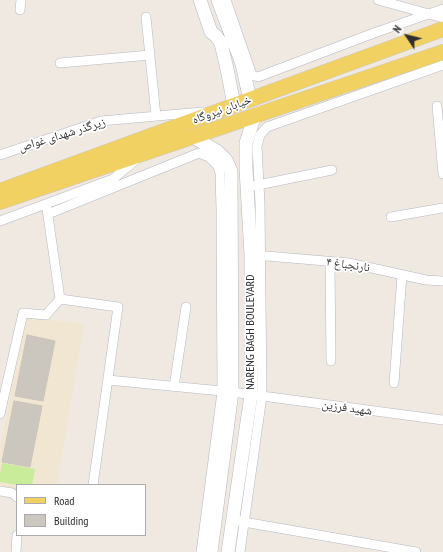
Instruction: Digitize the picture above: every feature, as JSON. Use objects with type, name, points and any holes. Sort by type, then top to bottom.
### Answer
[{"type":"main road","points":[[200,0],[211,32],[221,43],[234,105]]},
{"type":"main road","points":[[218,0],[242,64],[250,100]]},
{"type":"main road","name":"خیابان نیروگاه","points":[[0,191],[443,29]]},
{"type":"main road","name":"خیابان نیروگاه","points":[[0,202],[193,137],[259,113],[443,52]]},
{"type":"main road","name":"NARENG BAGH BOULEVARD","points":[[228,552],[238,521],[257,396],[256,255],[253,186],[246,143],[253,121],[259,113]]},
{"type":"main road","name":"NARENG BAGH BOULEVARD","points":[[193,137],[218,151],[226,160],[231,171],[227,392],[211,552]]},
{"type":"street","points":[[20,10],[21,0]]},
{"type":"street","points":[[226,0],[252,75],[258,77],[374,33],[443,9]]},
{"type":"street","points":[[378,0],[443,18]]},
{"type":"street","points":[[146,17],[156,116]]},
{"type":"street","points":[[60,62],[150,55]]},
{"type":"street","points":[[332,170],[253,186],[257,146],[260,135],[267,127],[443,65]]},
{"type":"street","points":[[437,106],[443,174]]},
{"type":"street","name":"زیرگذر شهدای غواص","points":[[0,155],[101,121],[220,111]]},
{"type":"street","points":[[0,221],[113,179],[145,152]]},
{"type":"street","points":[[48,214],[199,153],[204,154],[218,166],[220,173],[227,392],[201,552]]},
{"type":"street","points":[[0,414],[22,313],[46,316],[60,299],[47,203]]},
{"type":"street","points":[[391,217],[443,208]]},
{"type":"street","name":"نارنجباغ ۴","points":[[256,255],[349,263],[426,280],[443,281]]},
{"type":"street","points":[[330,262],[331,361]]},
{"type":"street","points":[[394,383],[402,275]]},
{"type":"street","points":[[60,299],[118,307],[93,484]]},
{"type":"street","points":[[174,387],[186,307]]},
{"type":"street","name":"شهید فرزین","points":[[108,380],[227,392],[443,420]]},
{"type":"street","points":[[0,491],[12,493],[16,497]]},
{"type":"street","points":[[240,552],[238,521],[416,552]]},
{"type":"street","points":[[16,552],[17,536]]},
{"type":"shaded area","points":[[27,317],[84,324],[57,484],[16,484],[16,489],[0,487],[0,446]]},
{"type":"green space","points":[[2,463],[35,469],[32,484],[16,485],[0,482]]},
{"type":"building","points":[[27,335],[55,341],[43,401],[15,396]]},
{"type":"building","points":[[14,401],[42,406],[30,467],[2,462]]}]
